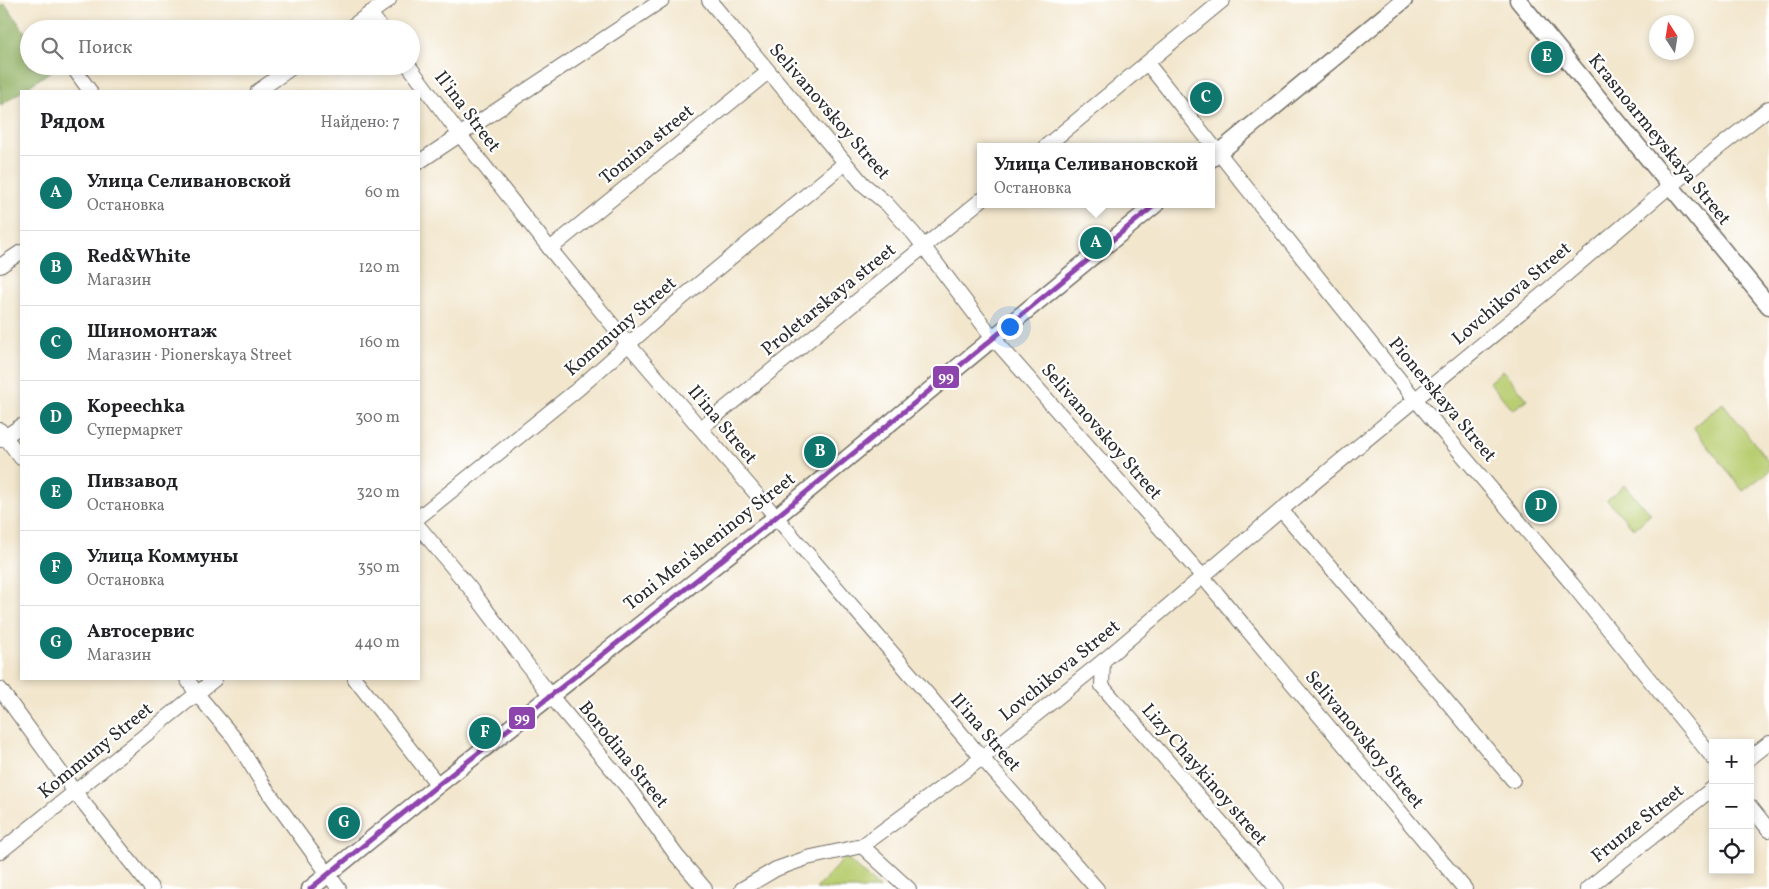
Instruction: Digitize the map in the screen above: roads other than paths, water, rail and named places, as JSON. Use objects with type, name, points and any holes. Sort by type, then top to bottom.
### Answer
[{"type":"street","points":[[360,20],[388,0]]},
{"type":"street","points":[[420,161],[662,0]]},
{"type":"street","name":"Selivanovskoy Street","points":[[709,0],[863,184],[887,204],[924,246],[994,339],[1203,577],[1464,889]]},
{"type":"street","points":[[1050,143],[1223,0]]},
{"type":"street","points":[[1215,156],[1404,0]]},
{"type":"street","name":"Krasnoarmeyskaya Street","points":[[1518,0],[1769,306]]},
{"type":"street","points":[[370,13],[375,20]]},
{"type":"street","name":"Pionerskaya Street","points":[[1147,63],[1205,143]]},
{"type":"street","name":"Tomina street","points":[[550,249],[768,72]]},
{"type":"street","points":[[78,75],[89,90]]},
{"type":"street","points":[[259,90],[281,75]]},
{"type":"street","name":"Il'ina Street","points":[[416,75],[460,135],[550,249],[629,345],[982,758],[1097,889]]},
{"type":"street","name":"Lovchikova Street","points":[[742,889],[776,869],[808,858],[862,846],[982,758],[1081,680],[1281,510],[1549,289],[1670,186],[1769,108]]},
{"type":"street","name":"Pionerskaya Street","points":[[1215,156],[1414,399],[1572,584],[1709,753]]},
{"type":"street","name":"Kommuny Street","points":[[420,516],[578,389],[665,312],[846,163]]},
{"type":"street","name":"Proletarskaya street","points":[[701,428],[977,203]]},
{"type":"street","name":"Toni Men'sheninoy Street","points":[[310,889],[438,784],[776,517],[1151,208]]},
{"type":"street","points":[[0,266],[20,253]]},
{"type":"street","points":[[20,426],[2,435],[20,457]]},
{"type":"street","points":[[1281,510],[1513,780]]},
{"type":"street","name":"Borodina Street","points":[[420,528],[469,587],[550,695],[632,793],[676,855],[705,889]]},
{"type":"street","points":[[1081,680],[1102,686],[1103,661]]},
{"type":"street","points":[[188,680],[235,739],[264,786],[339,889]]},
{"type":"street","name":"Kommuny Street","points":[[0,852],[214,680]]},
{"type":"street","points":[[356,680],[438,784]]},
{"type":"street","name":"Lizy Chaykinoy street","points":[[1102,686],[1277,889]]},
{"type":"street","points":[[0,689],[75,792],[152,889]]},
{"type":"street","points":[[1754,755],[1769,743]]},
{"type":"street","name":"Frunze Street","points":[[1587,889],[1709,791]]},
{"type":"street","points":[[1754,811],[1769,830]]},
{"type":"street","points":[[862,846],[909,889]]},
{"type":"place","name":"Пивзавод","points":[[1547,57]]},
{"type":"place","name":"Шиномонтаж","points":[[1206,98]]},
{"type":"place","name":"Улица Селивановской","points":[[1096,243]]},
{"type":"place","name":"Red&White","points":[[820,452]]},
{"type":"place","name":"Kopeechka","points":[[1541,506]]},
{"type":"place","name":"Улица Коммуны","points":[[485,733]]},
{"type":"place","name":"Автосервис","points":[[344,823]]}]
